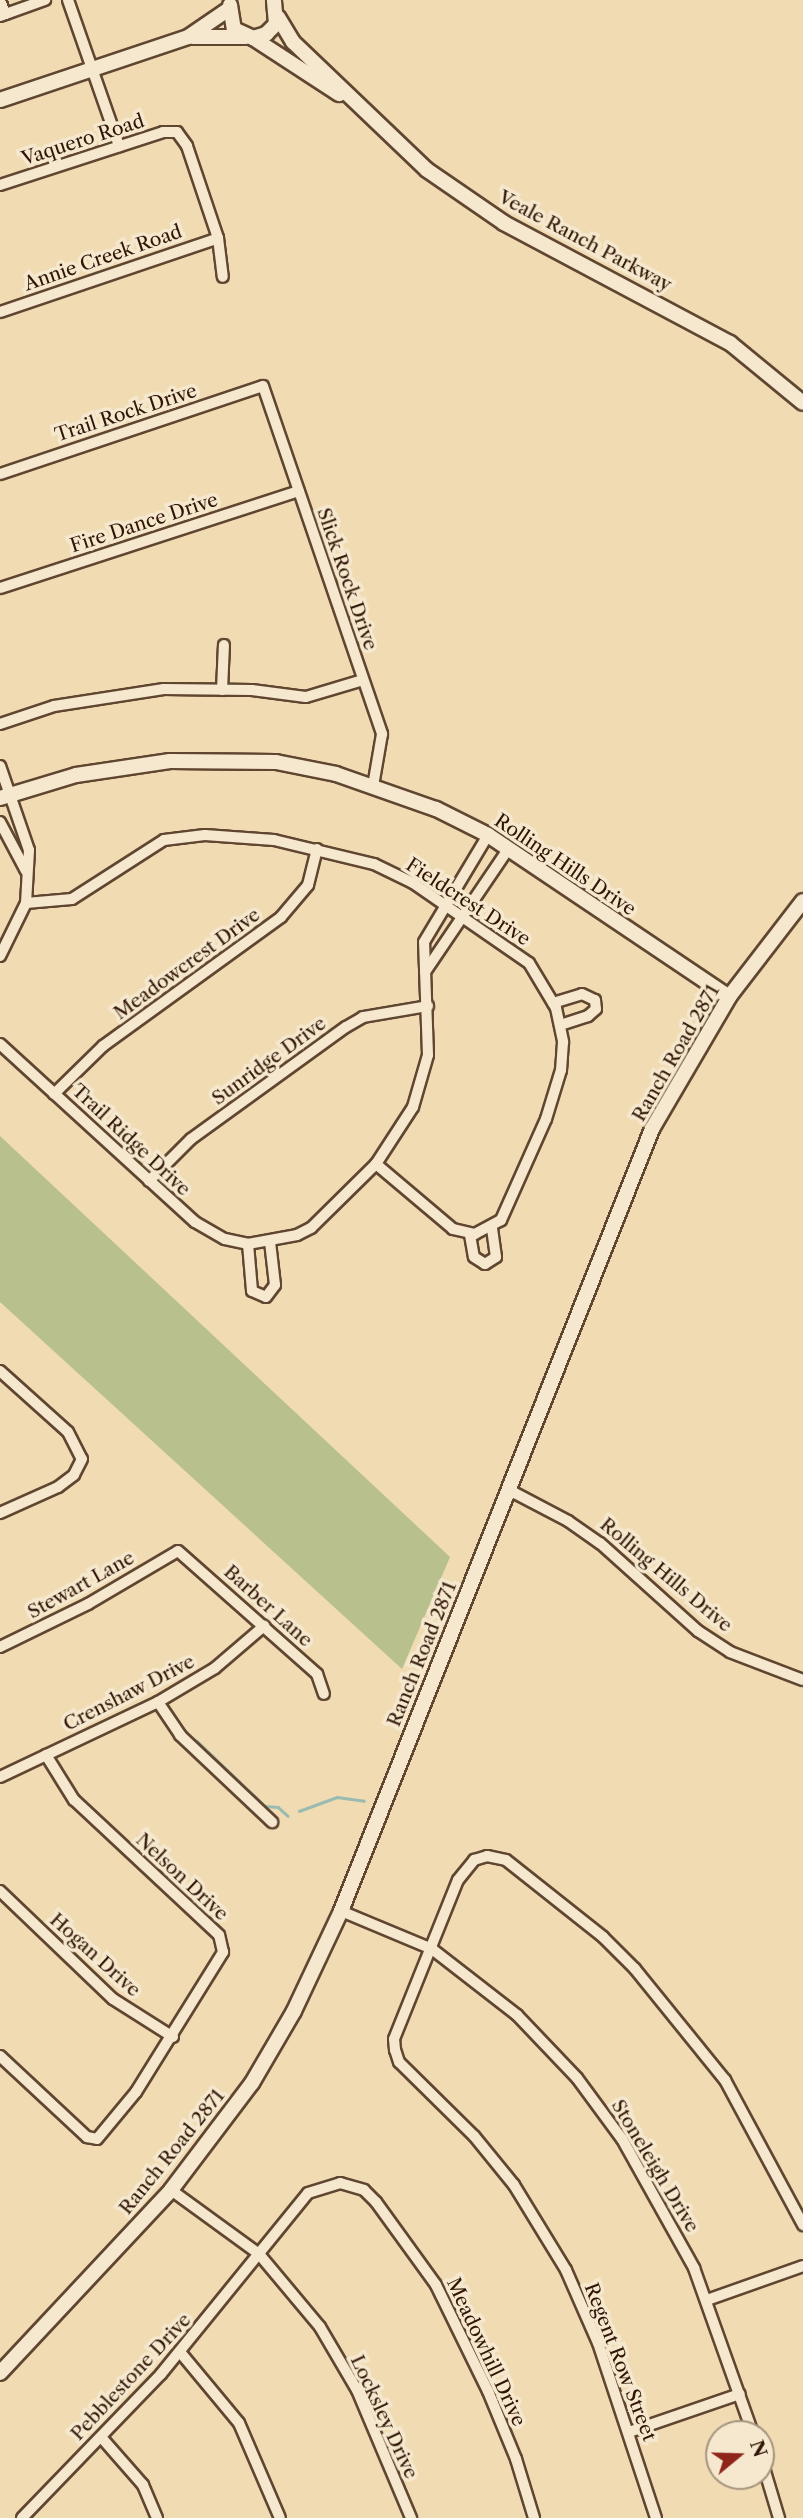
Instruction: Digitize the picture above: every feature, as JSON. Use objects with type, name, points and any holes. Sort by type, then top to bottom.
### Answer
[{"type":"street","points":[[0,0],[2,15],[45,0]]},
{"type":"street","points":[[68,0],[119,146]]},
{"type":"street","points":[[0,100],[188,37],[249,37],[272,30],[278,17],[275,0]]},
{"type":"street","points":[[188,37],[231,4]]},
{"type":"street","points":[[231,4],[231,23],[249,37]]},
{"type":"street","name":"Veale Ranch Parkway","points":[[278,17],[293,42],[427,170],[504,223],[730,343],[803,402]]},
{"type":"street","name":"Veale Ranch Parkway","points":[[249,37],[302,74],[356,103]]},
{"type":"street","name":"Vaquero Road","points":[[0,185],[163,132],[177,132],[187,146],[218,238]]},
{"type":"street","points":[[218,238],[223,276]]},
{"type":"street","name":"Annie Creek Road","points":[[0,312],[218,238]]},
{"type":"street","name":"Trail Rock Drive","points":[[0,474],[262,386]]},
{"type":"street","name":"Slick Rock Drive","points":[[262,386],[382,734],[373,786]]},
{"type":"street","name":"Fire Dance Drive","points":[[0,588],[299,491]]},
{"type":"street","points":[[222,690],[224,645]]},
{"type":"street","points":[[0,724],[54,706],[164,689],[222,690],[306,697],[363,680]]},
{"type":"street","name":"Rolling Hills Drive","points":[[6,796],[98,770],[196,759],[302,765],[373,786],[488,835],[729,997]]},
{"type":"street","points":[[0,766],[6,796],[29,850],[26,903],[0,956]]},
{"type":"street","points":[[0,822],[26,871]]},
{"type":"street","name":"Fieldcrest Drive","points":[[26,903],[72,899],[164,840],[205,835],[274,840],[374,864],[464,916],[529,963],[553,1003],[560,1025],[562,1060],[555,1095],[507,1212],[492,1228]]},
{"type":"street","name":"Trail Ridge Drive","points":[[0,1044],[195,1222],[225,1240],[248,1244],[270,1242],[311,1228],[376,1164],[398,1135],[421,1086],[428,1055],[424,942],[444,903],[488,835]]},
{"type":"street","points":[[425,972],[509,848]]},
{"type":"street","name":"Meadowcrest Drive","points":[[54,1094],[103,1046],[281,917],[308,885],[317,849]]},
{"type":"street","name":"Ranch Road 2871","points":[[2,2367],[171,2190],[252,2082],[307,1986],[341,1911],[652,1129],[729,997],[803,901]]},
{"type":"street","points":[[553,1003],[582,994],[595,1000],[596,1009],[588,1016],[560,1025]]},
{"type":"street","name":"Sunridge Drive","points":[[149,1181],[191,1139],[346,1027],[373,1015],[428,1006]]},
{"type":"street","points":[[376,1164],[441,1221],[470,1235],[492,1228],[496,1257],[485,1264],[474,1256],[470,1235]]},
{"type":"street","points":[[248,1244],[252,1291],[266,1297],[275,1285],[270,1242]]},
{"type":"street","points":[[0,1371],[68,1432],[82,1455],[82,1463],[58,1488],[0,1513]]},
{"type":"street","name":"Rolling Hills Drive","points":[[509,1490],[568,1521],[600,1544],[709,1638],[762,1667],[803,1680]]},
{"type":"street","name":"Barber Lane","points":[[178,1551],[317,1674],[324,1695]]},
{"type":"street","name":"Stewart Lane","points":[[0,1647],[88,1604],[178,1551]]},
{"type":"street","name":"Crenshaw Drive","points":[[0,1777],[158,1702],[215,1668],[264,1626]]},
{"type":"street","points":[[158,1702],[180,1735],[272,1822]]},
{"type":"street","name":"Nelson Drive","points":[[0,2056],[87,2137],[97,2139],[136,2092],[173,2037],[223,1952],[223,1943],[74,1800],[46,1755]]},
{"type":"street","name":"Regent Row Street","points":[[656,2518],[629,2432],[584,2307],[514,2185],[474,2136],[399,2062],[394,2039],[458,1880],[474,1860],[487,1856],[506,1860],[536,1881],[603,1937],[667,2005],[725,2080],[803,2225]]},
{"type":"street","name":"Hogan Drive","points":[[0,1891],[113,1999],[173,2037]]},
{"type":"street","name":"Stoneleigh Drive","points":[[341,1911],[432,1949],[517,2015],[578,2078],[628,2150],[674,2228],[707,2300],[748,2420]]},
{"type":"street","name":"Meadowhill Drive","points":[[259,2254],[308,2193],[331,2184],[352,2184],[364,2190],[436,2285],[455,2319],[516,2459],[534,2518]]},
{"type":"street","name":"Locksley Drive","points":[[171,2190],[259,2254],[320,2326],[357,2390],[411,2518]]},
{"type":"street","name":"Pebblestone Drive","points":[[22,2518],[180,2352],[259,2254]]},
{"type":"street","points":[[707,2300],[803,2266]]},
{"type":"street","points":[[180,2352],[239,2423],[280,2518]]},
{"type":"street","points":[[629,2432],[740,2394]]},
{"type":"street","points":[[101,2437],[143,2485],[157,2518]]},
{"type":"street","points":[[771,2490],[779,2518]]},
{"type":"green space","points":[[0,1136],[450,1557],[402,1669],[0,1302]]},
{"type":"waterway","points":[[197,1741],[265,1806],[278,1807],[288,1816]]},
{"type":"waterway","points":[[299,1811],[337,1797],[364,1801]]}]
